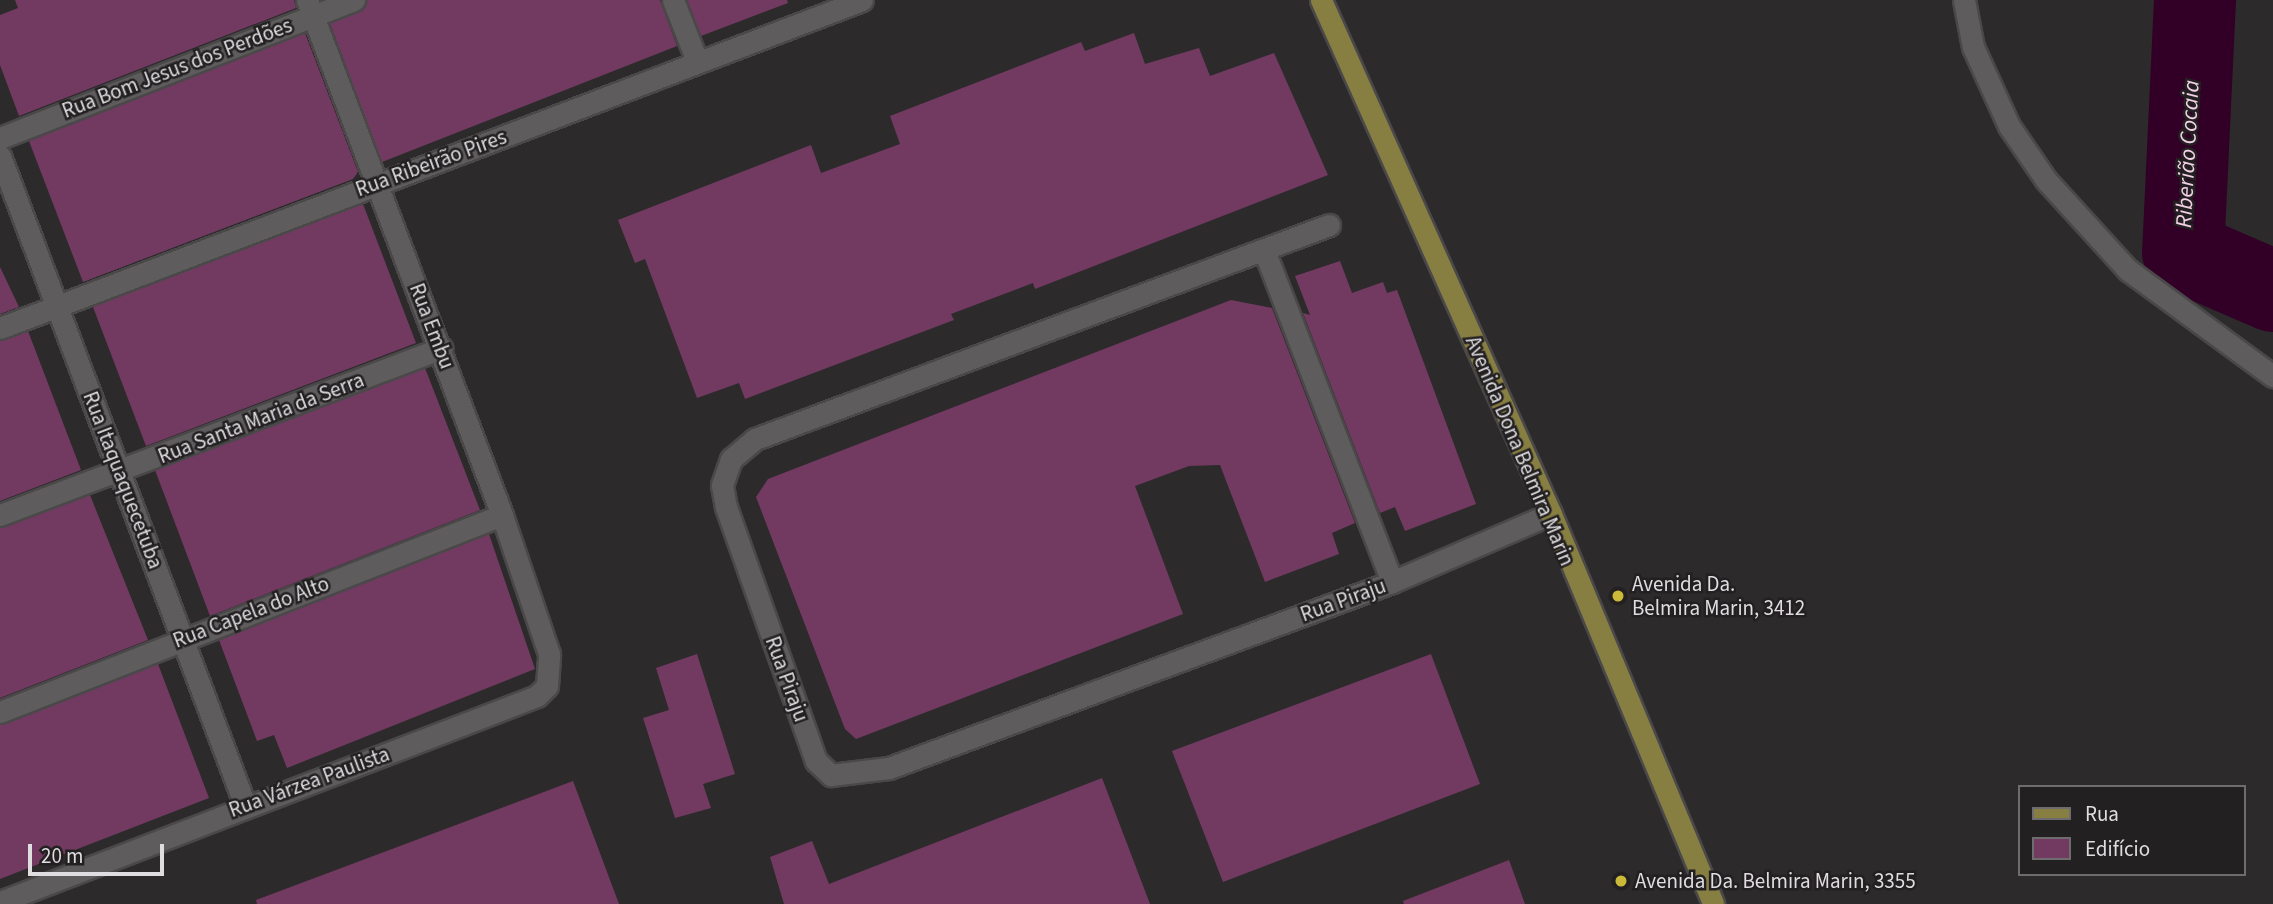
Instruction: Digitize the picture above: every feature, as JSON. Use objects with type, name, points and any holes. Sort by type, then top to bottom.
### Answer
[{"type":"main road","name":"Avenida Dona Belmira Marin","points":[[1321,0],[1551,513],[1713,904]]},
{"type":"street","name":"Rua Bom Jesus dos Perdões","points":[[0,138],[310,8],[354,0]]},
{"type":"street","points":[[673,0],[697,61]]},
{"type":"street","name":"Rua Ribeirão Pires","points":[[0,328],[377,182],[862,0]]},
{"type":"street","points":[[1964,0],[1973,47],[2009,126],[2046,180],[2129,270],[2273,376]]},
{"type":"street","name":"Rua Embu","points":[[310,8],[441,348],[549,654]]},
{"type":"street","name":"Rua Itaquaquecetuba","points":[[0,156],[184,637],[245,805]]},
{"type":"street","name":"Rua Piraju","points":[[1329,225],[755,439],[731,459],[722,485],[726,507],[816,761],[831,775],[890,768],[1392,582],[1551,513]]},
{"type":"street","points":[[1264,250],[1392,582]]},
{"type":"street","name":"Rua Santa Maria da Serra","points":[[0,515],[120,473],[441,348]]},
{"type":"street","name":"Rua Capela do Alto","points":[[0,712],[184,637],[502,515]]},
{"type":"street","name":"Rua Várzea Paulista","points":[[0,902],[245,805],[537,696],[547,686],[549,654]]},
{"type":"building","points":[[15,0],[294,0],[296,8],[19,116],[0,65],[0,15],[18,8]]},
{"type":"building","points":[[367,0],[660,0],[677,46],[382,162],[330,23],[359,12]]},
{"type":"building","points":[[687,0],[787,0],[788,3],[701,36]]},
{"type":"building","points":[[305,33],[358,172],[353,179],[83,282],[29,141]]},
{"type":"building","points":[[1134,33],[1145,64],[1199,48],[1210,76],[1274,53],[1328,175],[1035,289],[1033,283],[951,314],[954,320],[745,399],[739,383],[697,398],[645,259],[635,263],[618,220],[811,145],[821,173],[900,144],[890,116],[1081,42],[1085,51]]},
{"type":"building","points":[[363,204],[416,343],[146,446],[93,307]]},
{"type":"building","points":[[1340,261],[1352,293],[1383,282],[1387,293],[1397,290],[1476,504],[1405,531],[1395,507],[1380,513],[1303,313],[1310,315],[1295,276]]},
{"type":"building","points":[[0,267],[19,307],[0,314]]},
{"type":"building","points":[[1231,300],[1272,308],[1355,523],[1332,533],[1339,554],[1265,582],[1220,465],[1189,466],[1135,486],[1183,614],[856,739],[845,729],[756,497],[768,479]]},
{"type":"building","points":[[28,331],[81,470],[0,501],[0,341]]},
{"type":"building","points":[[425,368],[480,510],[210,616],[155,470]]},
{"type":"building","points":[[90,495],[148,640],[0,698],[0,528]]},
{"type":"building","points":[[489,534],[535,669],[287,768],[274,735],[257,741],[219,640]]},
{"type":"building","points":[[697,654],[735,774],[703,784],[711,808],[675,818],[643,718],[669,710],[656,668]]},
{"type":"building","points":[[1431,654],[1480,784],[1223,882],[1172,751]]},
{"type":"building","points":[[158,664],[209,798],[0,879],[0,725]]},
{"type":"building","points":[[1102,778],[1150,904],[784,904],[770,857],[812,841],[829,884]]},
{"type":"building","points":[[573,781],[619,904],[257,904],[256,900]]},
{"type":"building","points":[[1509,860],[1525,904],[1404,904],[1403,901]]},
{"type":"waterway","name":"Riberião Cocaia","points":[[2195,0],[2183,252],[2273,291]]},
{"type":"place","name":"Avenida Da. Belmira Marin, 3412","points":[[1618,596]]},
{"type":"place","name":"Avenida Da. Belmira Marin, 3355","points":[[1621,881]]}]
